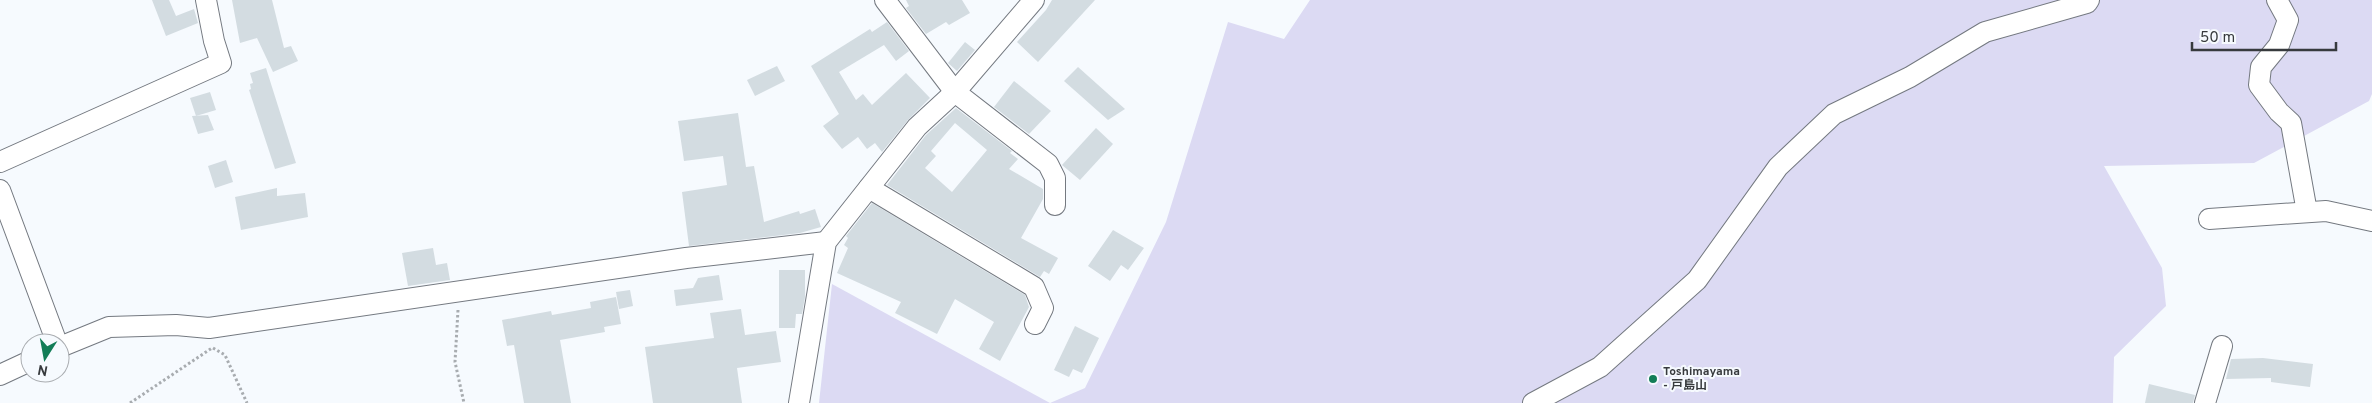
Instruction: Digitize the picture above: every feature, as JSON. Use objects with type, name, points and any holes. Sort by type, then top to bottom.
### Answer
[{"type":"street","points":[[0,162],[221,63],[214,41],[206,0]]},
{"type":"street","points":[[884,0],[955,92],[1048,164],[1055,178],[1055,205]]},
{"type":"street","points":[[799,403],[826,242],[917,127],[955,92],[1034,0]]},
{"type":"street","points":[[1533,403],[1600,367],[1697,280],[1778,167],[1834,114],[1910,77],[1985,32],[2087,3],[2089,0]]},
{"type":"street","points":[[2277,0],[2288,20],[2279,45],[2261,66],[2259,85],[2279,112],[2292,123],[2306,212]]},
{"type":"street","points":[[869,188],[1034,287],[1044,308],[1035,324]]},
{"type":"street","points":[[0,190],[53,333]]},
{"type":"street","points":[[2209,219],[2326,211],[2372,221]]},
{"type":"street","points":[[70,343],[108,327],[176,325],[211,338],[460,292],[686,258],[826,242]]},
{"type":"street","points":[[2206,403],[2222,346]]},
{"type":"street","points":[[0,375],[20,366]]},
{"type":"path","points":[[460,292],[455,362],[464,403]]},
{"type":"path","points":[[130,403],[211,338],[225,355],[247,403]]},
{"type":"shaded area","points":[[1310,0],[2372,0],[2372,94],[2369,101],[2254,163],[2104,166],[2162,268],[2166,306],[2114,357],[2113,403],[1050,403],[1085,388],[1166,222],[1228,22],[1284,39]]},
{"type":"shaded area","points":[[832,284],[1050,403],[819,403]]},
{"type":"building","points":[[152,0],[169,0],[176,16],[194,9],[198,23],[166,36]]},
{"type":"building","points":[[232,0],[272,0],[284,48],[291,46],[298,61],[273,72],[257,38],[240,43]]},
{"type":"building","points":[[906,0],[962,0],[970,13],[949,25],[946,22],[926,34],[906,8],[909,6]]},
{"type":"building","points":[[1052,0],[1095,0],[1038,62],[1017,42],[1046,10]]},
{"type":"building","points":[[887,22],[909,51],[896,61],[884,45],[839,72],[856,100],[863,94],[872,105],[906,73],[930,98],[908,120],[882,152],[875,143],[867,149],[858,137],[842,149],[823,126],[839,114],[811,66],[870,29],[872,32]]},
{"type":"building","points":[[965,42],[975,50],[957,71],[948,63]]},
{"type":"building","points":[[777,66],[785,81],[755,96],[747,80]]},
{"type":"building","points":[[1078,67],[1125,109],[1108,120],[1064,81]]},
{"type":"building","points":[[266,68],[296,163],[275,169],[249,90],[251,89],[250,84],[253,83],[250,73]]},
{"type":"building","points":[[1014,81],[1051,111],[1029,134],[994,107]]},
{"type":"building","points":[[210,92],[216,110],[196,116],[190,98]]},
{"type":"building","points":[[956,108],[1012,151],[1010,153],[1018,159],[1009,169],[1043,189],[1043,199],[1021,238],[1058,258],[1049,274],[1044,271],[1040,277],[887,185],[926,135]],"holes":[[[955,123],[987,150],[952,192],[925,168],[936,156],[931,151]]]},
{"type":"building","points":[[738,113],[746,167],[754,166],[764,222],[799,211],[800,214],[815,209],[821,227],[800,233],[689,246],[682,192],[727,185],[723,156],[684,161],[678,121]]},
{"type":"building","points":[[208,115],[214,130],[198,134],[192,116]]},
{"type":"building","points":[[1096,128],[1113,144],[1080,180],[1062,165]]},
{"type":"building","points":[[226,160],[233,182],[215,188],[208,166]]},
{"type":"building","points":[[277,188],[277,196],[305,193],[308,217],[241,230],[235,197]]},
{"type":"building","points":[[872,203],[1025,295],[1029,307],[1000,361],[979,349],[994,322],[955,299],[937,334],[895,313],[901,302],[837,273],[848,248],[844,245],[848,238],[846,236]]},
{"type":"building","points":[[1113,230],[1144,248],[1128,270],[1121,265],[1110,281],[1088,266]]},
{"type":"building","points":[[433,248],[436,265],[447,263],[450,280],[408,286],[402,253]]},
{"type":"building","points":[[779,270],[805,270],[805,297],[802,314],[796,314],[795,328],[779,328]]},
{"type":"building","points":[[719,275],[723,300],[676,306],[674,290],[693,288],[698,278]]},
{"type":"building","points":[[630,290],[633,306],[619,309],[616,292]]},
{"type":"building","points":[[616,297],[621,324],[604,327],[605,332],[560,340],[571,403],[524,403],[514,345],[507,346],[502,320],[551,311],[552,315],[591,308],[590,302]]},
{"type":"building","points":[[741,309],[745,335],[776,331],[781,362],[737,368],[742,403],[653,403],[645,347],[714,338],[710,313]]},
{"type":"building","points":[[1075,326],[1099,338],[1082,373],[1073,369],[1069,377],[1054,370]]},
{"type":"building","points":[[2263,358],[2313,364],[2310,387],[2271,382],[2271,378],[2226,379],[2231,359]]},
{"type":"building","points":[[2149,384],[2195,395],[2193,403],[2145,403]]},
{"type":"place","name":"Toshimayama - 戸島山","points":[[1653,379]]}]
